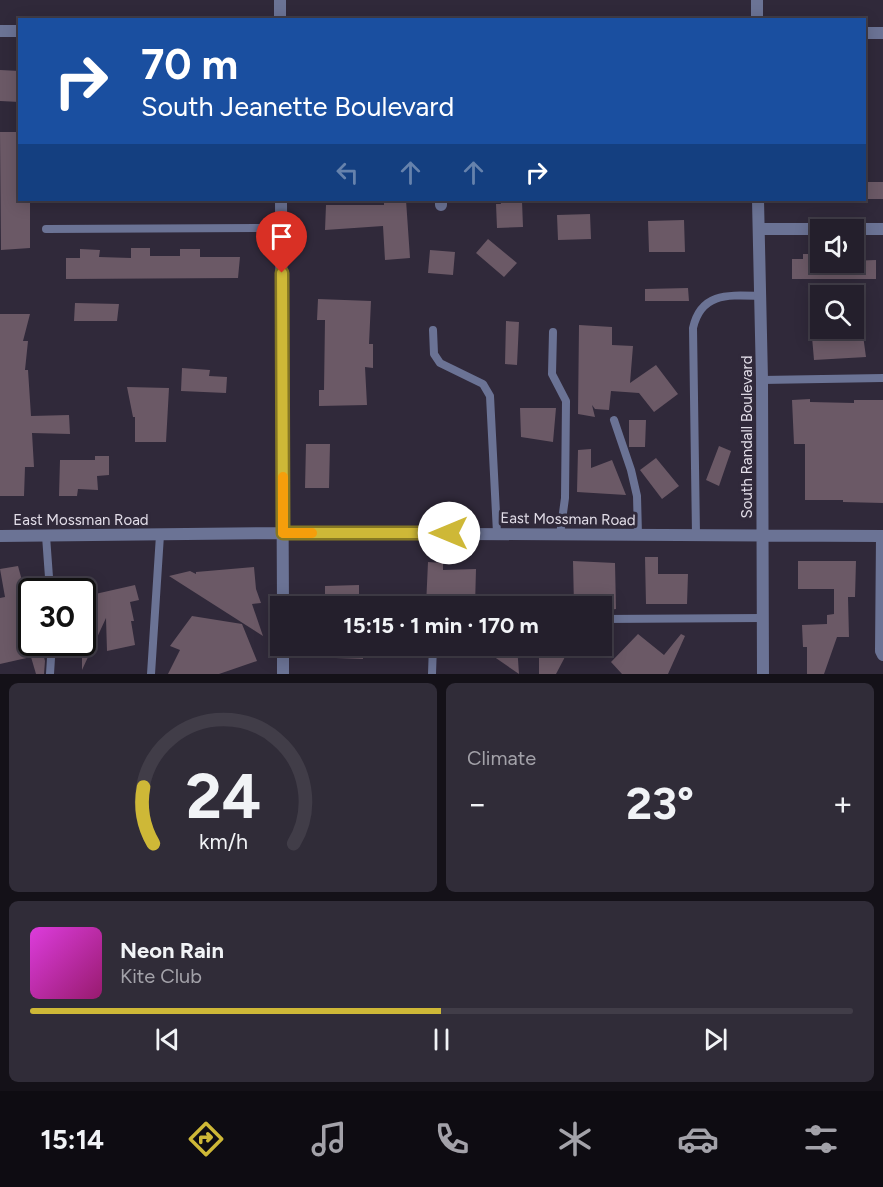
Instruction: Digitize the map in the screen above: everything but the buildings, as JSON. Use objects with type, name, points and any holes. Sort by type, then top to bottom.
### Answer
[{"type":"street","points":[[280,0],[280,18]]},
{"type":"street","points":[[756,18],[757,0]]},
{"type":"street","points":[[0,31],[18,31]]},
{"type":"street","points":[[866,33],[883,33]]},
{"type":"street","points":[[281,201],[283,596]]},
{"type":"street","name":"South Randall Boulevard","points":[[758,201],[762,380],[763,674]]},
{"type":"street","points":[[759,229],[883,229]]},
{"type":"street","name":"East Mossman Road","points":[[0,536],[497,533],[883,536]]},
{"type":"street","points":[[883,536],[880,651],[883,655]]},
{"type":"street","points":[[283,656],[284,674]]},
{"type":"lane","points":[[45,229],[281,228]]},
{"type":"lane","points":[[696,535],[693,328],[695,316],[708,301],[719,297],[760,296]]},
{"type":"lane","points":[[433,330],[434,354],[440,363],[483,384],[490,396],[497,533]]},
{"type":"lane","points":[[553,332],[552,374],[566,401],[565,498],[560,535]]},
{"type":"lane","points":[[762,380],[883,378]]},
{"type":"lane","points":[[614,420],[637,496],[638,535]]},
{"type":"lane","points":[[151,674],[160,535]]},
{"type":"lane","points":[[46,536],[49,578]]},
{"type":"lane","points":[[612,619],[762,618]]},
{"type":"lane","points":[[50,674],[51,656]]},
{"type":"lane","points":[[432,674],[433,656]]},
{"type":"slow traffic","points":[[283,477],[283,533],[312,533]]},
{"type":"route","points":[[282,273],[283,533],[449,533]]}]
